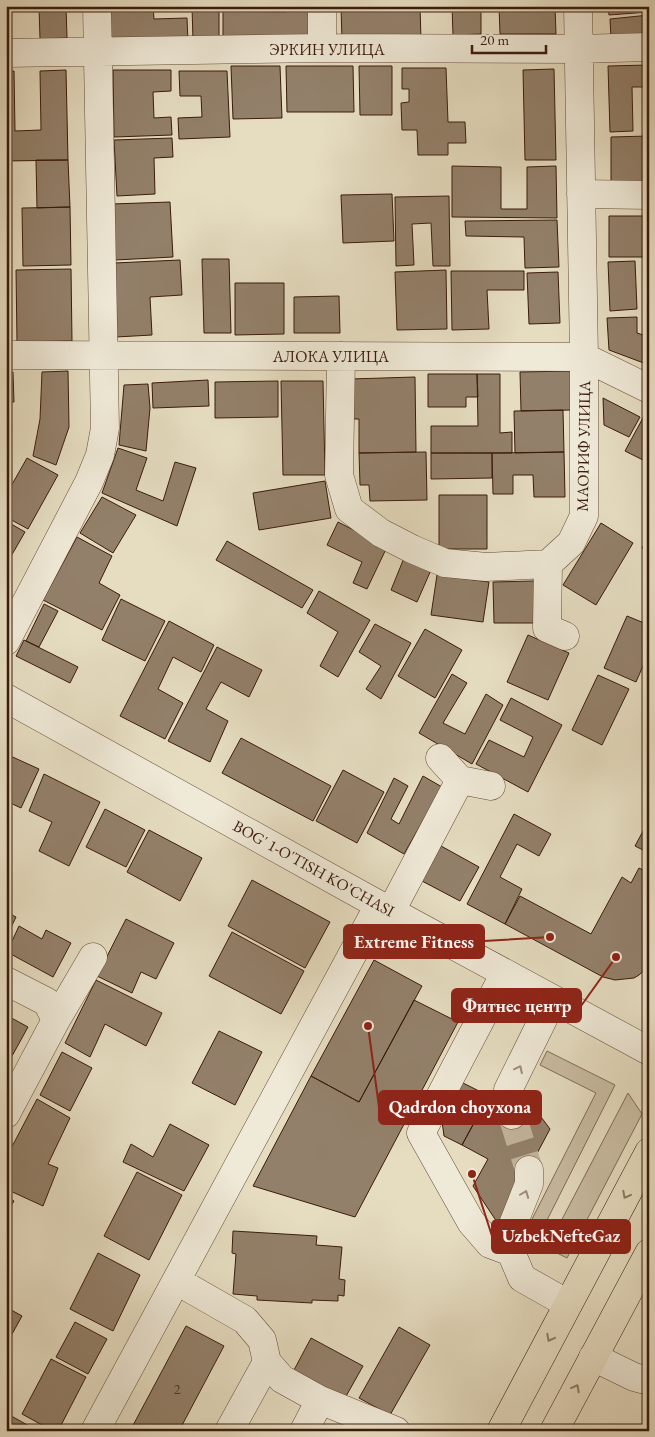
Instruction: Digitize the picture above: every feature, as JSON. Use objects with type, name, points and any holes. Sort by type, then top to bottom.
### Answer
[{"type":"main road","points":[[501,1431],[649,1152]]},
{"type":"main road","points":[[554,1431],[649,1253]]},
{"type":"street","points":[[6,641],[89,482],[100,455],[105,428],[97,6]]},
{"type":"street","points":[[322,6],[322,48]]},
{"type":"street","name":"МАОРИФ УЛИЦА","points":[[548,564],[571,543],[584,516],[584,356],[578,6]]},
{"type":"street","name":"ЭРКИН УЛИЦА","points":[[6,53],[322,48],[578,49],[649,47]]},
{"type":"street","points":[[581,194],[649,195]]},
{"type":"street","name":"АЛОКА УЛИЦА","points":[[6,355],[584,356],[649,389]]},
{"type":"street","points":[[341,356],[339,475],[349,509],[381,533],[412,549],[446,563],[486,567],[548,564],[547,628],[565,636]]},
{"type":"street","name":"BOG' 1-O'TISH KO'CHASI","points":[[6,698],[385,908],[649,1051]]},
{"type":"street","points":[[440,758],[460,780],[491,786]]},
{"type":"street","points":[[95,1431],[385,908],[460,780]]},
{"type":"street","points":[[6,1114],[56,1020],[93,957]]},
{"type":"street","points":[[505,972],[421,1133],[471,1222],[490,1244],[511,1252]]},
{"type":"street","points":[[6,981],[47,1002],[56,1020]]},
{"type":"street","points":[[512,1115],[508,1090],[553,999]]},
{"type":"street","points":[[529,1170],[529,1184],[512,1227],[509,1240],[511,1252],[522,1278],[568,1304]]},
{"type":"street","points":[[177,1281],[245,1320],[262,1340],[266,1362],[282,1380],[320,1400],[396,1431]]},
{"type":"street","points":[[593,1358],[634,1377],[649,1381]]},
{"type":"street","points":[[229,1431],[266,1362]]},
{"type":"street","points":[[304,1431],[320,1400]]},
{"type":"shaded area","points":[[547,1051],[615,1085],[537,1240],[528,1227],[596,1093],[540,1065]]},
{"type":"shaded area","points":[[628,1093],[642,1114],[567,1258],[547,1248]]},
{"type":"building","points":[[39,6],[66,6],[67,38],[40,39]]},
{"type":"building","points":[[111,6],[153,6],[154,19],[187,18],[188,42],[111,43]]},
{"type":"building","points":[[192,6],[219,6],[219,41],[193,41]]},
{"type":"building","points":[[286,6],[317,6],[316,37],[223,39],[223,11],[286,12]]},
{"type":"building","points":[[341,6],[420,6],[421,41],[342,41]]},
{"type":"building","points":[[452,6],[481,6],[481,34],[453,35]]},
{"type":"building","points":[[499,6],[555,6],[556,34],[500,34]]},
{"type":"building","points":[[608,6],[648,6],[649,12],[609,15]]},
{"type":"building","points":[[649,15],[649,35],[611,38],[610,19]]},
{"type":"building","points":[[649,65],[649,87],[632,87],[633,131],[610,132],[608,66]]},
{"type":"building","points":[[231,66],[280,66],[282,118],[233,119]]},
{"type":"building","points":[[286,66],[353,66],[354,112],[287,112]]},
{"type":"building","points":[[359,66],[392,66],[392,115],[360,115]]},
{"type":"building","points":[[402,68],[446,68],[448,122],[465,122],[466,143],[448,143],[448,155],[418,155],[417,130],[402,130],[401,103],[409,102],[409,89],[402,89]]},
{"type":"building","points":[[554,69],[556,160],[525,160],[523,70]]},
{"type":"building","points":[[66,70],[68,160],[6,161],[6,71],[14,71],[15,131],[41,130],[40,71]]},
{"type":"building","points":[[113,70],[171,70],[171,91],[153,92],[154,118],[171,117],[172,135],[114,137]]},
{"type":"building","points":[[179,71],[227,71],[230,137],[179,139],[178,118],[202,117],[201,96],[180,96]]},
{"type":"building","points":[[649,136],[649,185],[611,186],[611,137]]},
{"type":"building","points":[[172,138],[173,157],[154,158],[155,194],[117,196],[114,140]]},
{"type":"building","points":[[36,160],[68,160],[70,207],[37,208]]},
{"type":"building","points":[[452,166],[501,167],[501,209],[527,209],[527,167],[556,166],[557,218],[452,217]]},
{"type":"building","points":[[392,194],[394,241],[343,243],[341,195]]},
{"type":"building","points":[[449,196],[450,266],[433,266],[431,223],[412,224],[414,265],[396,266],[395,197]]},
{"type":"building","points":[[170,202],[173,257],[115,260],[112,204]]},
{"type":"building","points":[[70,207],[71,265],[23,266],[22,208]]},
{"type":"building","points":[[609,216],[649,216],[649,257],[609,257]]},
{"type":"building","points":[[557,220],[559,267],[525,268],[524,237],[466,236],[465,221]]},
{"type":"building","points":[[202,259],[229,259],[231,333],[204,333]]},
{"type":"building","points":[[180,260],[182,295],[150,297],[152,335],[116,337],[114,263]]},
{"type":"building","points":[[635,261],[637,309],[610,311],[608,262]]},
{"type":"building","points":[[71,269],[72,341],[17,342],[16,270]]},
{"type":"building","points":[[446,270],[447,329],[397,330],[395,272]]},
{"type":"building","points":[[451,271],[524,271],[524,290],[487,290],[489,329],[452,330]]},
{"type":"building","points":[[558,272],[560,323],[529,324],[527,273]]},
{"type":"building","points":[[235,283],[284,283],[284,334],[235,335]]},
{"type":"building","points":[[339,296],[340,333],[294,333],[294,297]]},
{"type":"building","points":[[637,317],[637,333],[649,337],[649,365],[609,350],[607,318]]},
{"type":"building","points":[[68,371],[69,427],[56,465],[33,456],[40,419],[42,372]]},
{"type":"building","points":[[571,371],[572,410],[521,411],[520,372]]},
{"type":"building","points":[[6,372],[13,372],[14,402],[6,402]]},
{"type":"building","points":[[428,374],[477,374],[478,397],[466,397],[466,407],[428,407]]},
{"type":"building","points":[[477,374],[500,374],[500,433],[512,432],[512,453],[431,453],[431,426],[478,426]]},
{"type":"building","points":[[415,377],[416,452],[359,453],[359,419],[352,419],[350,379]]},
{"type":"building","points":[[208,380],[209,406],[153,408],[152,383]]},
{"type":"building","points":[[278,381],[278,417],[215,418],[215,382]]},
{"type":"building","points":[[281,381],[323,381],[325,475],[283,475]]},
{"type":"building","points":[[148,384],[150,408],[146,451],[119,445],[124,385]]},
{"type":"building","points":[[603,398],[640,417],[629,437],[604,425]]},
{"type":"building","points":[[563,410],[564,452],[515,453],[514,411]]},
{"type":"building","points":[[644,416],[649,418],[649,463],[625,451]]},
{"type":"building","points":[[118,448],[147,458],[136,490],[163,501],[175,462],[196,468],[177,526],[102,493]]},
{"type":"building","points":[[426,452],[427,500],[370,501],[369,485],[360,485],[359,453]]},
{"type":"building","points":[[564,452],[565,497],[534,497],[533,475],[513,475],[513,494],[493,494],[492,453]]},
{"type":"building","points":[[431,453],[492,453],[492,478],[431,479]]},
{"type":"building","points":[[27,458],[58,475],[28,529],[6,517],[6,495]]},
{"type":"building","points":[[325,481],[331,518],[259,530],[253,493]]},
{"type":"building","points":[[439,495],[487,495],[487,549],[439,549]]},
{"type":"building","points":[[102,497],[136,515],[113,553],[80,533]]},
{"type":"building","points":[[6,521],[25,532],[6,565]]},
{"type":"building","points":[[338,522],[387,547],[367,589],[353,583],[362,562],[327,545]]},
{"type":"building","points":[[601,523],[633,543],[596,605],[563,585]]},
{"type":"building","points":[[649,536],[649,551],[642,548]]},
{"type":"building","points":[[77,537],[112,556],[99,583],[120,595],[102,630],[43,600]]},
{"type":"building","points":[[227,541],[313,590],[302,608],[216,560]]},
{"type":"building","points":[[404,558],[431,570],[417,602],[391,590]]},
{"type":"building","points":[[437,575],[489,582],[483,622],[431,615]]},
{"type":"building","points":[[534,581],[535,623],[494,623],[493,582]]},
{"type":"building","points":[[319,591],[370,620],[338,677],[320,666],[338,632],[307,613]]},
{"type":"building","points":[[121,599],[165,621],[145,661],[102,640]]},
{"type":"building","points":[[44,604],[58,611],[39,647],[26,641]]},
{"type":"building","points":[[627,616],[649,625],[649,652],[636,682],[604,668]]},
{"type":"building","points":[[169,621],[214,645],[201,672],[173,657],[158,689],[183,703],[165,739],[120,716]]},
{"type":"building","points":[[375,624],[411,643],[381,699],[366,689],[381,666],[359,652]]},
{"type":"building","points":[[425,629],[462,650],[435,698],[398,676]]},
{"type":"building","points":[[528,635],[569,653],[548,700],[507,682]]},
{"type":"building","points":[[24,640],[78,667],[70,683],[16,656]]},
{"type":"building","points":[[217,647],[262,670],[249,697],[221,682],[206,709],[228,721],[210,762],[168,741]]},
{"type":"building","points":[[452,674],[467,683],[443,723],[465,734],[486,694],[503,705],[472,764],[419,733]]},
{"type":"building","points":[[598,675],[629,689],[602,745],[572,730]]},
{"type":"building","points":[[511,698],[562,725],[528,792],[476,764],[489,740],[524,757],[533,737],[500,720]]},
{"type":"building","points":[[241,738],[331,786],[313,821],[222,773]]},
{"type":"building","points":[[6,754],[39,769],[21,808],[6,801]]},
{"type":"building","points":[[343,770],[384,792],[357,843],[316,821]]},
{"type":"building","points":[[44,774],[100,802],[69,866],[39,851],[52,822],[29,811]]},
{"type":"building","points":[[423,776],[442,787],[404,854],[367,833],[394,778],[408,786],[391,819],[399,824]]},
{"type":"building","points":[[105,809],[145,830],[126,867],[86,847]]},
{"type":"building","points":[[514,814],[551,834],[539,856],[517,844],[500,877],[522,889],[505,924],[467,904]]},
{"type":"building","points":[[649,820],[649,853],[635,846]]},
{"type":"building","points":[[149,830],[202,858],[180,901],[127,872]]},
{"type":"building","points":[[441,846],[479,867],[460,901],[422,881]]},
{"type":"building","points":[[639,868],[649,873],[649,966],[634,978],[615,980],[603,977],[505,924],[520,896],[591,934],[622,877],[631,883]]},
{"type":"building","points":[[252,880],[330,922],[305,968],[228,926]]},
{"type":"building","points":[[6,912],[16,917],[6,938]]},
{"type":"building","points":[[126,919],[174,943],[156,979],[141,972],[132,993],[97,976]]},
{"type":"building","points":[[19,926],[42,939],[46,930],[71,943],[53,977],[7,952]]},
{"type":"building","points":[[232,932],[304,971],[281,1014],[209,976]]},
{"type":"building","points":[[374,960],[422,986],[359,1102],[311,1076]]},
{"type":"building","points":[[96,980],[162,1013],[146,1046],[105,1024],[90,1057],[65,1043]]},
{"type":"building","points":[[414,1000],[458,1022],[355,1217],[253,1186],[311,1076],[359,1102]]},
{"type":"building","points":[[6,1015],[28,1027],[6,1067]]},
{"type":"building","points":[[219,1031],[262,1052],[235,1105],[192,1083]]},
{"type":"building","points":[[62,1052],[92,1068],[70,1111],[40,1095]]},
{"type":"building","points":[[459,1081],[487,1095],[462,1145],[444,1136],[441,1114]]},
{"type":"building","points":[[524,1094],[550,1129],[499,1225],[473,1186],[488,1159],[462,1145],[481,1110],[507,1125]]},
{"type":"building","points":[[37,1099],[70,1118],[48,1164],[58,1168],[43,1206],[6,1189],[6,1158]]},
{"type":"building","points":[[170,1124],[209,1145],[184,1191],[123,1162],[131,1144],[153,1157]]},
{"type":"building","points":[[137,1172],[182,1195],[149,1260],[104,1236]]},
{"type":"building","points":[[6,1197],[14,1201],[6,1215]]},
{"type":"building","points":[[233,1231],[317,1236],[316,1245],[342,1247],[339,1279],[345,1280],[344,1296],[338,1295],[338,1301],[312,1300],[312,1303],[257,1300],[257,1296],[233,1294],[236,1254],[232,1253]]},
{"type":"building","points":[[98,1253],[140,1275],[113,1331],[70,1309]]},
{"type":"building","points":[[6,1307],[22,1316],[6,1345]]},
{"type":"building","points":[[75,1322],[107,1339],[88,1374],[56,1357]]},
{"type":"building","points":[[186,1326],[224,1346],[179,1431],[130,1431]]},
{"type":"building","points":[[399,1327],[430,1345],[390,1415],[359,1398]]},
{"type":"building","points":[[311,1338],[363,1366],[345,1398],[294,1370]]},
{"type":"building","points":[[51,1359],[86,1377],[58,1431],[53,1431],[22,1414]]},
{"type":"building","points":[[6,1413],[38,1431],[6,1431]]},
{"type":"tunnel","points":[[512,1115],[529,1170]]},
{"type":"place","name":"Extreme Fitness","points":[[550,937]]},
{"type":"place","name":"Фитнес центр","points":[[616,957]]},
{"type":"place","name":"Qadrdon choyxona","points":[[368,1026]]},
{"type":"place","name":"UzbekNefteGaz","points":[[472,1174]]}]
